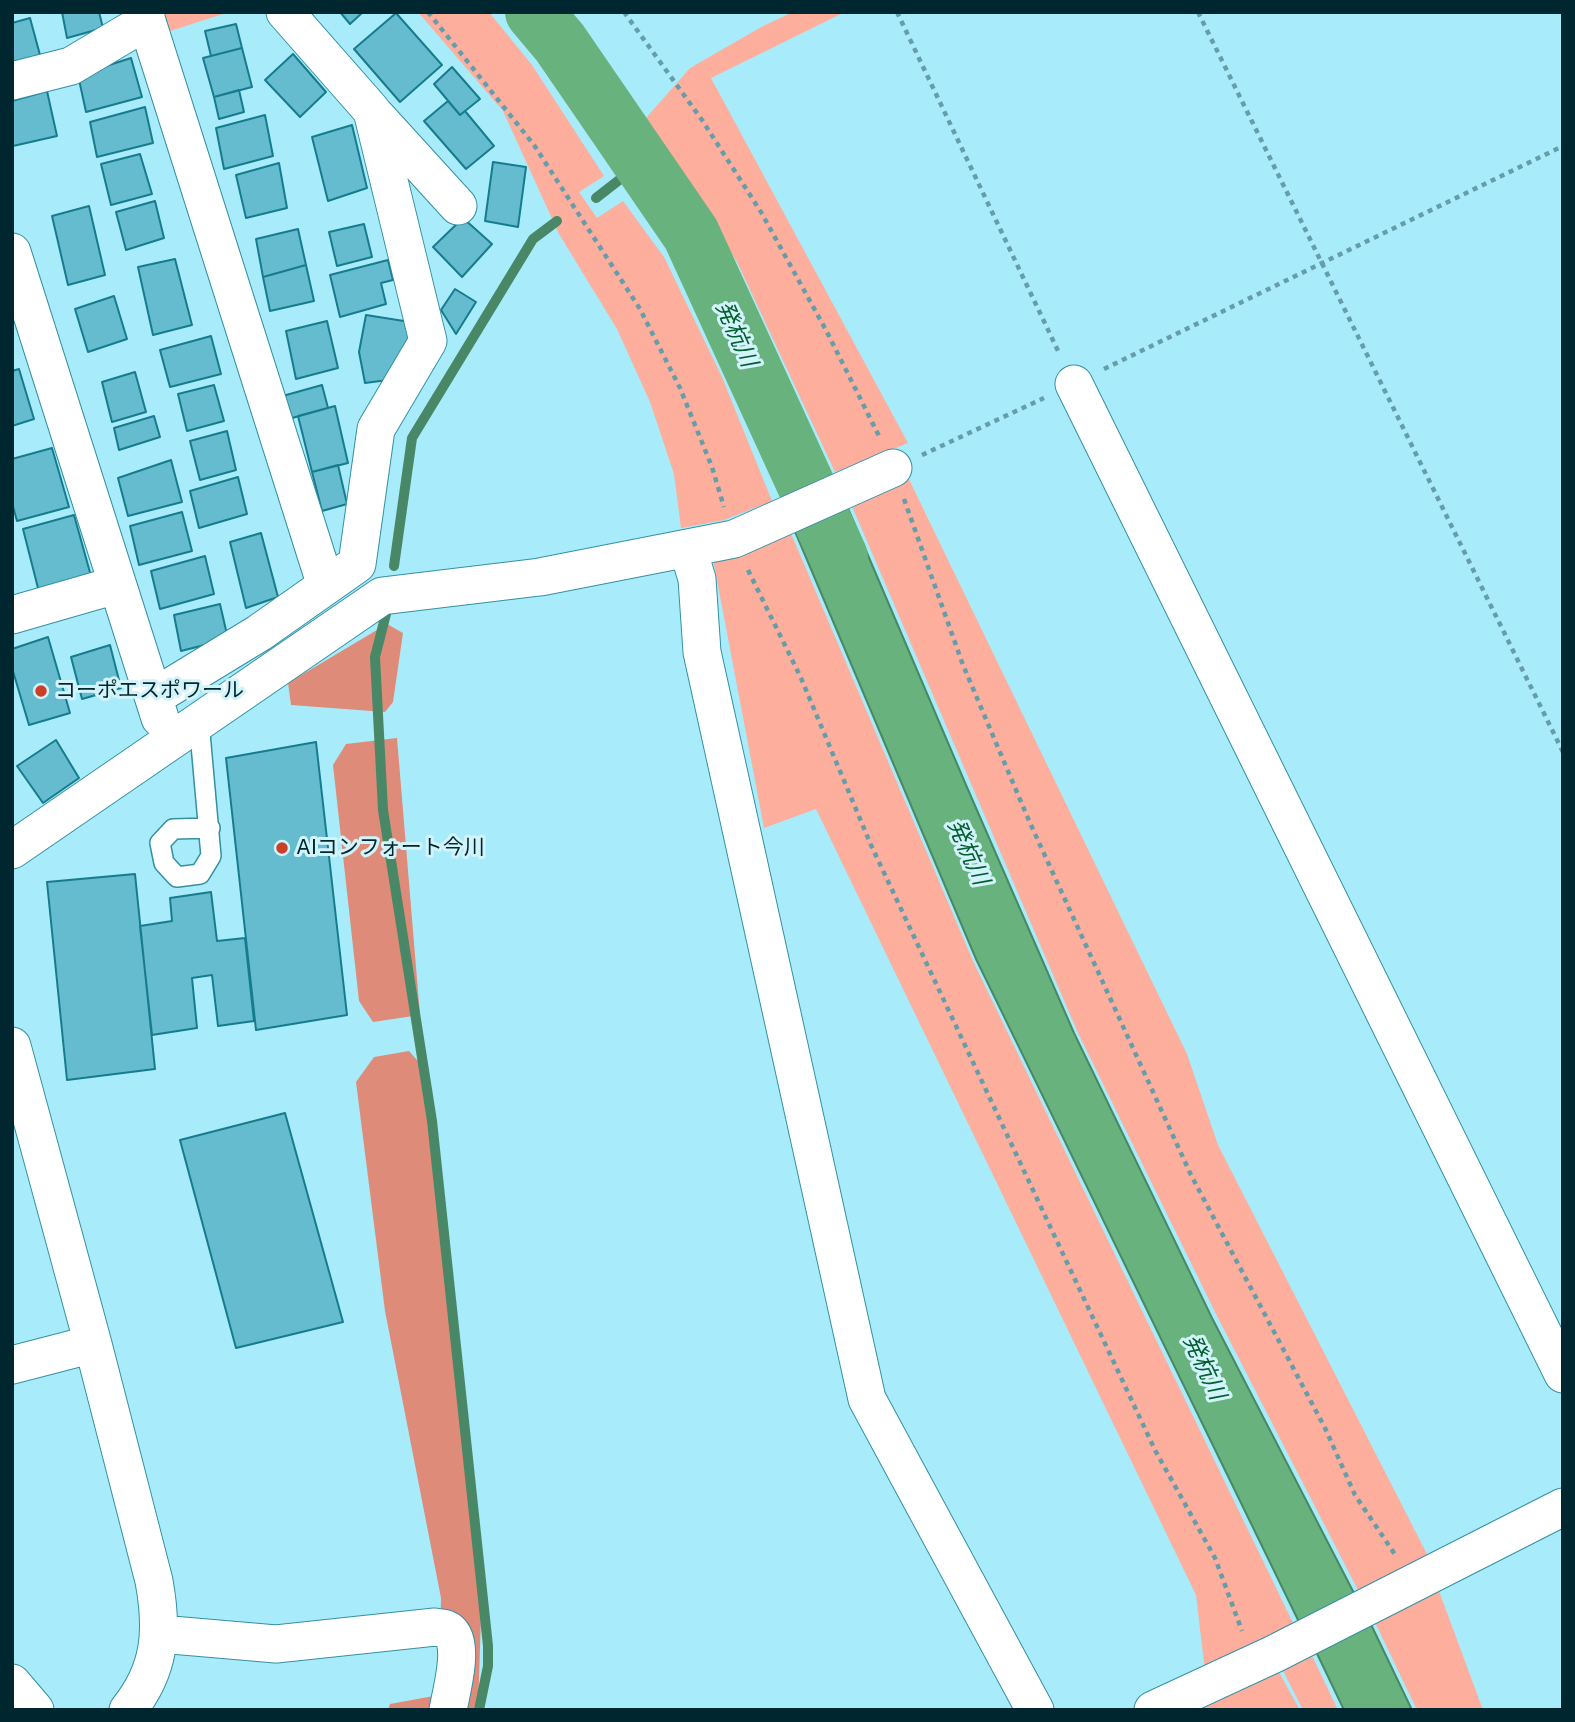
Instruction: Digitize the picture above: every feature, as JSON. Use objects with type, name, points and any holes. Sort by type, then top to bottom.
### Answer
[{"type":"street","points":[[285,12],[458,206]]},
{"type":"street","points":[[12,81],[71,66],[145,17],[326,586]]},
{"type":"street","points":[[154,697],[259,633],[357,564],[376,429],[428,341],[372,111]]},
{"type":"street","points":[[12,252],[167,742]]},
{"type":"street","points":[[1074,384],[1563,1374]]},
{"type":"street","points":[[14,844],[199,722],[382,596],[540,577],[743,536],[893,468]]},
{"type":"street","points":[[688,549],[697,579],[702,652],[867,1399],[1035,1710]]},
{"type":"street","points":[[12,615],[116,585]]},
{"type":"street","points":[[12,1046],[93,1343],[160,1611],[160,1633],[149,1678],[128,1710]]},
{"type":"street","points":[[12,1365],[93,1343]]},
{"type":"street","points":[[1153,1710],[1264,1658],[1563,1507]]},
{"type":"street","points":[[160,1633],[276,1644],[435,1627],[448,1629],[454,1637],[458,1651],[448,1710]]},
{"type":"street","points":[[12,1683],[35,1710]]},
{"type":"lane","points":[[199,722],[210,828]]},
{"type":"path","points":[[428,12],[534,145],[640,309],[680,387],[871,845],[1155,1450],[1215,1558],[1264,1658]]},
{"type":"path","points":[[624,12],[702,120],[761,212],[827,332],[876,429],[893,468],[968,678],[1030,823],[1191,1175],[1325,1428],[1355,1495],[1407,1587]]},
{"type":"path","points":[[897,12],[1074,384]]},
{"type":"path","points":[[1198,12],[1563,752]]},
{"type":"path","points":[[893,468],[1074,384],[1563,146]]},
{"type":"shaded area","points":[[155,12],[229,12],[161,34]]},
{"type":"shaded area","points":[[418,12],[489,12],[532,65],[604,176],[579,192],[597,218],[623,201],[664,257],[722,377],[772,501],[724,520],[681,528],[674,474],[650,402],[617,329],[559,234],[503,111]]},
{"type":"shaded area","points":[[793,12],[845,12],[711,78],[908,443],[835,472],[737,262],[646,118],[690,68]]},
{"type":"shaded area","points":[[905,471],[1187,1054],[1218,1145],[1431,1562],[1361,1596],[1217,1316],[1078,1033],[848,497]]},
{"type":"shaded area","points":[[787,524],[973,961],[1294,1625],[1205,1671],[1196,1595],[816,809],[764,828],[712,554]]},
{"type":"shaded area","points":[[387,624],[403,633],[393,702],[385,712],[291,705],[288,683]]},
{"type":"shaded area","points":[[397,738],[420,1015],[373,1022],[359,1001],[333,765],[346,744]]},
{"type":"shaded area","points":[[409,1051],[424,1068],[481,1616],[478,1710],[388,1710],[390,1704],[439,1695],[441,1598],[385,1311],[356,1082],[374,1057]]},
{"type":"shaded area","points":[[1436,1583],[1483,1710],[1417,1710],[1370,1612]]},
{"type":"shaded area","points":[[1306,1643],[1338,1710],[1303,1710],[1276,1657]]},
{"type":"shaded area","points":[[1275,1665],[1300,1710],[1175,1710]]},
{"type":"water","points":[[844,499],[1074,1033],[1212,1318],[1356,1597],[1299,1622],[976,959],[791,522]]},
{"type":"water","points":[[1366,1614],[1412,1710],[1344,1710],[1310,1639]]},
{"type":"building","points":[[62,12],[99,12],[103,28],[67,38]]},
{"type":"building","points":[[340,12],[363,12],[350,24]]},
{"type":"building","points":[[396,13],[442,65],[400,102],[354,49]]},
{"type":"building","points":[[30,18],[40,55],[12,63],[12,23]]},
{"type":"building","points":[[236,24],[242,48],[211,56],[205,31]]},
{"type":"building","points":[[242,48],[252,87],[214,97],[203,58]]},
{"type":"building","points":[[293,54],[326,92],[300,117],[265,80]]},
{"type":"building","points":[[131,58],[142,97],[86,112],[78,75]]},
{"type":"building","points":[[452,67],[480,99],[460,115],[434,84]]},
{"type":"building","points":[[239,90],[244,112],[219,119],[214,97]]},
{"type":"building","points":[[47,91],[57,136],[13,146],[12,101]]},
{"type":"building","points":[[448,101],[460,115],[465,111],[494,146],[466,169],[424,121]]},
{"type":"building","points":[[145,107],[153,143],[97,157],[90,122]]},
{"type":"building","points":[[265,115],[273,156],[224,169],[216,128]]},
{"type":"building","points":[[352,125],[367,188],[328,201],[312,137]]},
{"type":"building","points":[[140,154],[152,194],[111,205],[101,164]]},
{"type":"building","points":[[493,162],[526,167],[518,227],[485,221]]},
{"type":"building","points":[[279,163],[287,208],[246,218],[236,175]]},
{"type":"building","points":[[155,201],[164,238],[126,250],[116,212]]},
{"type":"building","points":[[89,206],[105,275],[68,285],[52,216]]},
{"type":"building","points":[[463,218],[492,244],[462,277],[433,247]]},
{"type":"building","points":[[364,224],[372,257],[337,266],[329,232]]},
{"type":"building","points":[[298,229],[306,265],[263,277],[256,239]]},
{"type":"building","points":[[175,259],[192,325],[153,335],[138,267]]},
{"type":"building","points":[[388,260],[393,280],[381,283],[386,304],[340,317],[330,275]]},
{"type":"building","points":[[306,265],[314,301],[270,311],[263,277]]},
{"type":"building","points":[[455,289],[476,302],[456,334],[441,310]]},
{"type":"building","points":[[114,296],[127,339],[88,352],[75,309]]},
{"type":"building","points":[[366,315],[410,322],[408,341],[388,380],[365,383],[359,352]]},
{"type":"building","points":[[327,321],[338,368],[296,379],[286,331]]},
{"type":"building","points":[[211,336],[221,374],[170,387],[160,350]]},
{"type":"building","points":[[19,369],[34,419],[12,426],[12,371]]},
{"type":"building","points":[[135,372],[146,412],[112,422],[102,382]]},
{"type":"building","points":[[214,385],[224,421],[187,431],[178,394]]},
{"type":"building","points":[[322,385],[328,408],[285,420],[279,397]]},
{"type":"building","points":[[335,406],[348,463],[312,472],[298,416]]},
{"type":"building","points":[[154,416],[160,437],[119,450],[114,428]]},
{"type":"building","points":[[227,431],[236,470],[200,480],[190,441]]},
{"type":"building","points":[[52,448],[69,507],[17,521],[12,503],[12,459]]},
{"type":"building","points":[[171,460],[182,502],[128,516],[118,478]]},
{"type":"building","points":[[338,465],[347,504],[322,511],[312,472]]},
{"type":"building","points":[[238,477],[247,514],[199,528],[190,491]]},
{"type":"building","points":[[182,512],[192,551],[139,565],[130,526]]},
{"type":"building","points":[[74,515],[91,576],[39,592],[23,529]]},
{"type":"building","points":[[261,533],[278,597],[246,608],[230,542]]},
{"type":"building","points":[[205,556],[214,594],[160,609],[151,571]]},
{"type":"building","points":[[220,604],[228,639],[181,651],[174,615]]},
{"type":"building","name":"コーポエスポワール","points":[[48,637],[70,713],[29,725],[12,668],[12,649]]},
{"type":"building","points":[[110,645],[121,688],[82,699],[71,657]]},
{"type":"building","points":[[56,740],[79,778],[43,803],[17,766]]},
{"type":"building","name":"AIコンフォート今川","points":[[316,742],[347,1015],[256,1030],[226,758]]},
{"type":"building","points":[[135,874],[155,1069],[67,1080],[47,882]]},
{"type":"building","points":[[211,892],[217,941],[245,938],[254,1021],[218,1026],[212,975],[192,978],[197,1028],[152,1035],[140,926],[172,921],[170,898]]},
{"type":"building","points":[[285,1113],[343,1322],[236,1348],[180,1140]]},
{"type":"waterway","name":"発杭川","points":[[534,12],[560,43],[691,234],[839,557]]},
{"type":"waterway","points":[[596,198],[641,163]]},
{"type":"waterway","points":[[394,566],[412,438],[533,239],[557,221]]},
{"type":"waterway","points":[[387,610],[375,657],[383,810],[432,1121],[488,1646],[488,1666],[479,1710]]},
{"type":"place","name":"コーポエスポワール","points":[[41,691]]},
{"type":"place","name":"AIコンフォート今川","points":[[282,848]]}]
